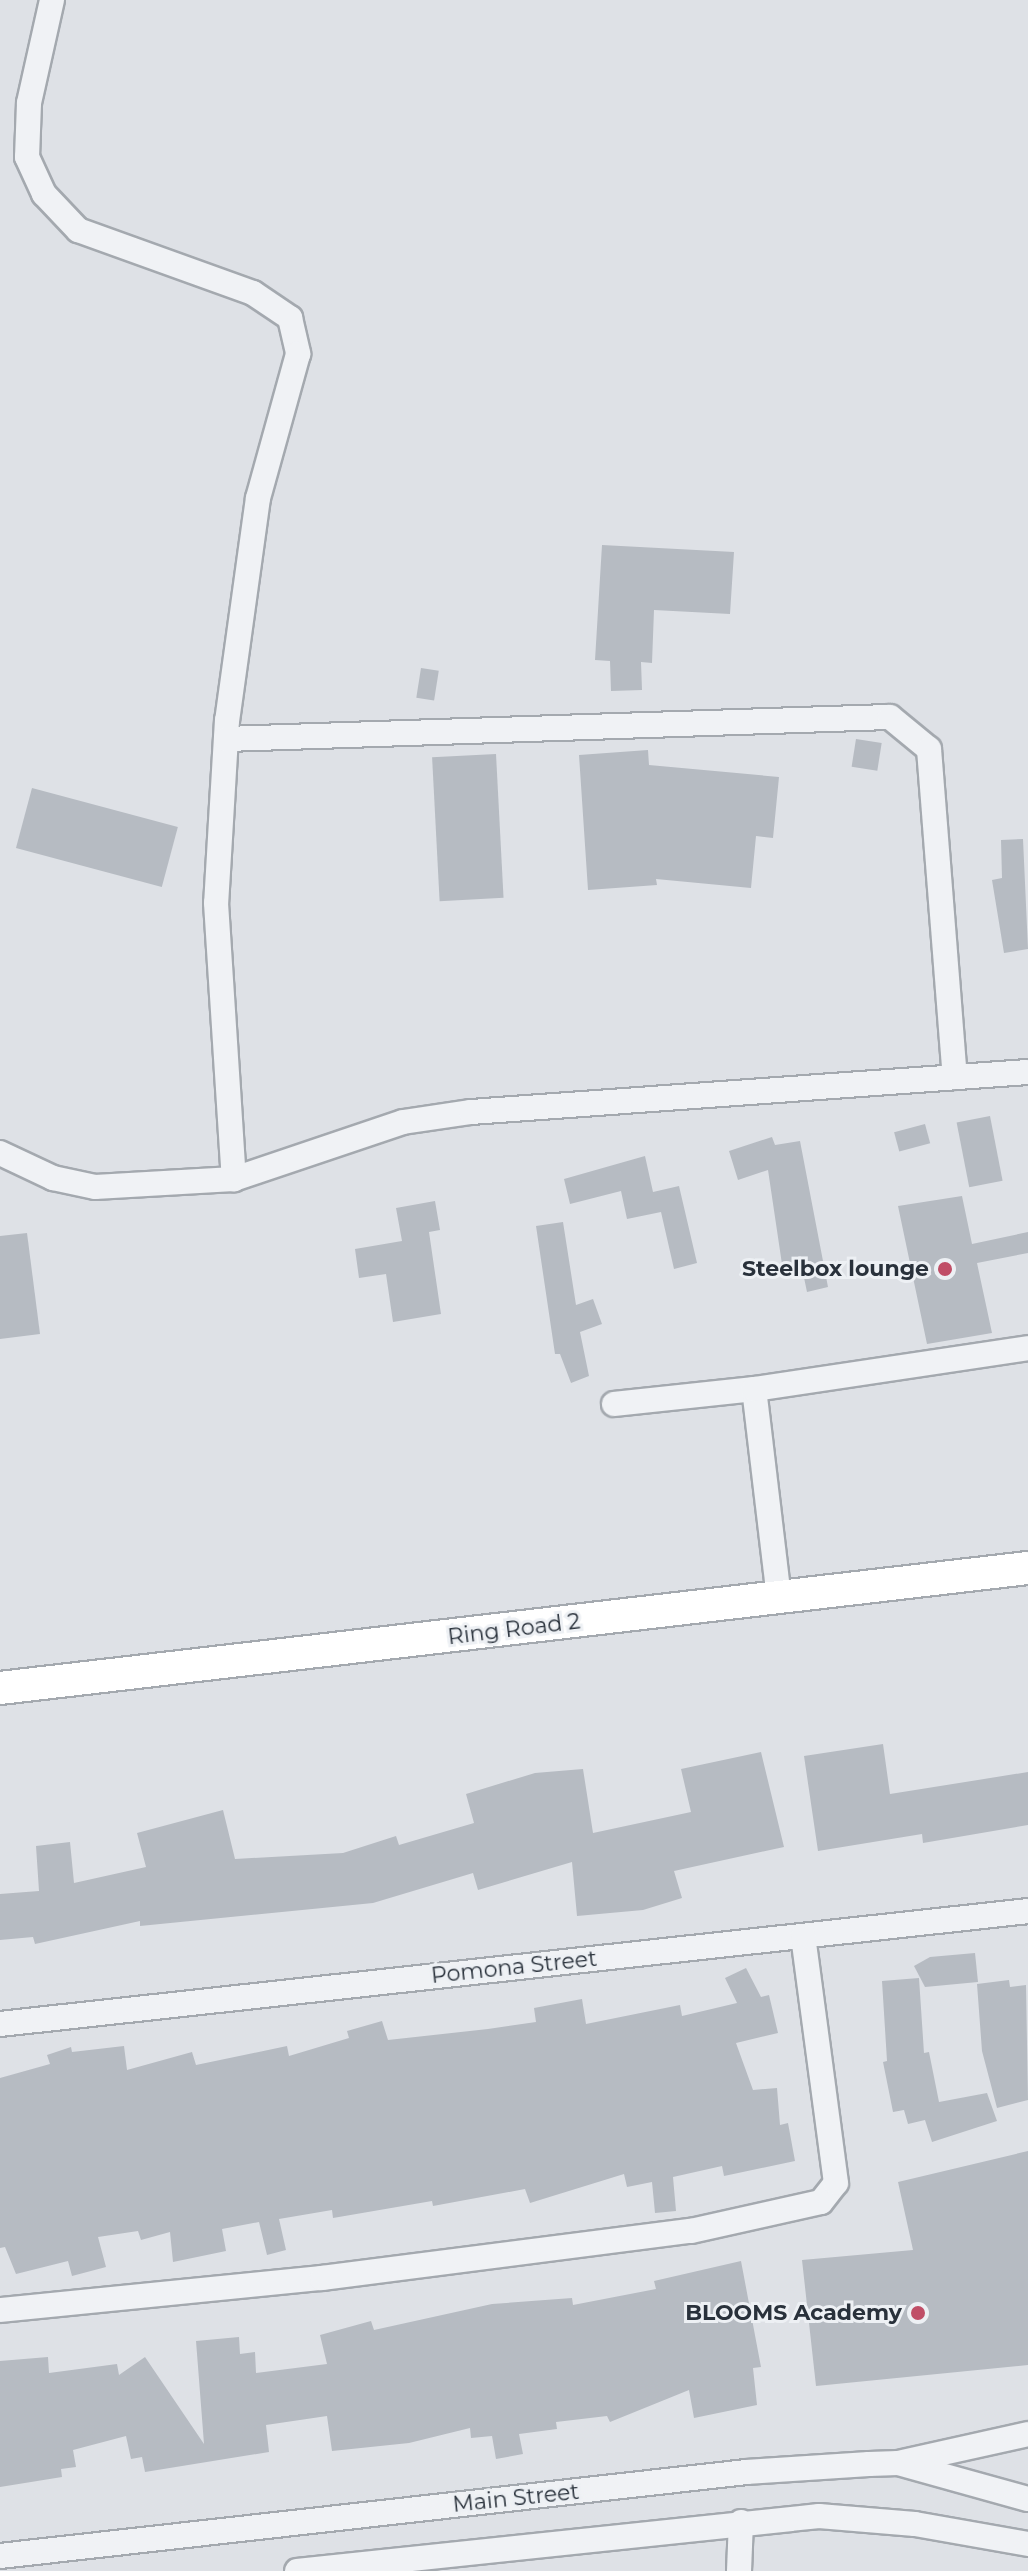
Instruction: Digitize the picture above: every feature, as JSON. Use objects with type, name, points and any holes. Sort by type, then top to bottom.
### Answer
[{"type":"main road","name":"Ring Road 2","points":[[0,1688],[1028,1568]]},
{"type":"street","points":[[52,0],[29,103],[27,157],[44,194],[78,230],[253,293],[290,318],[298,354],[258,498],[226,739],[216,903],[234,1179]]},
{"type":"street","points":[[226,739],[890,717],[929,749],[955,1077]]},
{"type":"street","points":[[0,1153],[53,1178],[95,1187],[234,1179],[403,1122],[471,1112],[1028,1072]]},
{"type":"street","points":[[614,1404],[754,1389],[1028,1348]]},
{"type":"street","points":[[754,1389],[779,1598]]},
{"type":"street","name":"Pomona Street","points":[[0,2024],[1028,1911]]},
{"type":"street","points":[[0,2310],[322,2278],[691,2231],[821,2202],[836,2183],[803,1936]]},
{"type":"street","points":[[898,2463],[1028,2434]]},
{"type":"street","name":"Main Street","points":[[0,2556],[746,2472],[898,2463],[1028,2499]]},
{"type":"street","points":[[297,2571],[741,2522],[846,2518],[915,2524],[1028,2544]]},
{"type":"street","points":[[739,2571],[741,2522]]},
{"type":"building","points":[[602,545],[734,552],[730,614],[654,610],[652,663],[641,662],[642,690],[611,691],[610,661],[595,660]]},
{"type":"building","points":[[421,668],[439,671],[434,700],[416,698]]},
{"type":"building","points":[[856,739],[882,743],[877,771],[852,767]]},
{"type":"building","points":[[648,750],[649,765],[779,777],[773,838],[756,836],[751,888],[656,879],[657,885],[588,890],[579,755]]},
{"type":"building","points":[[496,754],[504,898],[440,901],[432,757]]},
{"type":"building","points":[[32,788],[178,827],[162,887],[16,848]]},
{"type":"building","points":[[1023,839],[1028,949],[1004,953],[992,880],[1002,878],[1001,840]]},
{"type":"building","points":[[990,1116],[1003,1181],[969,1187],[957,1122]]},
{"type":"building","points":[[925,1124],[930,1143],[899,1152],[894,1132]]},
{"type":"building","points":[[772,1137],[775,1145],[800,1141],[828,1287],[807,1292],[802,1268],[783,1271],[768,1170],[738,1180],[729,1151]]},
{"type":"building","points":[[645,1156],[653,1192],[679,1186],[697,1263],[674,1269],[661,1212],[627,1219],[621,1191],[570,1204],[564,1179]]},
{"type":"building","name":"Steelbox lounge","points":[[962,1196],[972,1244],[1028,1232],[1028,1253],[977,1263],[992,1333],[927,1344],[898,1206]]},
{"type":"building","points":[[435,1201],[440,1230],[429,1232],[441,1314],[393,1322],[386,1274],[359,1278],[355,1249],[402,1241],[396,1208]]},
{"type":"building","points":[[563,1222],[576,1305],[593,1299],[602,1324],[580,1332],[589,1376],[571,1383],[560,1354],[555,1354],[536,1226]]},
{"type":"building","points":[[27,1233],[40,1334],[0,1339],[0,1236]]},
{"type":"building","points":[[883,1744],[890,1794],[1028,1772],[1028,1825],[923,1843],[922,1834],[818,1851],[804,1756]]},
{"type":"building","points":[[761,1752],[784,1847],[674,1871],[682,1898],[643,1910],[577,1916],[572,1862],[478,1890],[473,1873],[373,1903],[140,1926],[140,1921],[35,1944],[33,1937],[0,1940],[0,1894],[39,1891],[36,1846],[70,1842],[74,1883],[146,1867],[137,1833],[223,1810],[235,1859],[343,1853],[396,1836],[399,1845],[474,1823],[466,1794],[535,1773],[583,1769],[593,1833],[691,1812],[681,1769]]},
{"type":"building","points":[[975,1953],[978,1982],[925,1987],[914,1966],[930,1957]]},
{"type":"building","points":[[746,1968],[761,1997],[769,1995],[778,2033],[736,2043],[753,2090],[777,2088],[780,2125],[788,2123],[795,2161],[724,2176],[722,2166],[673,2177],[676,2211],[655,2213],[652,2182],[627,2187],[624,2174],[530,2203],[525,2189],[433,2206],[432,2201],[333,2218],[332,2210],[279,2219],[286,2250],[267,2255],[259,2222],[222,2229],[226,2251],[173,2262],[170,2232],[141,2240],[138,2231],[98,2237],[106,2267],[72,2276],[68,2261],[16,2274],[5,2247],[0,2248],[0,2078],[50,2064],[47,2055],[71,2047],[72,2052],[124,2046],[127,2070],[192,2052],[196,2065],[287,2046],[289,2056],[349,2038],[347,2031],[382,2021],[388,2040],[488,2029],[536,2022],[534,2008],[582,1999],[586,2024],[680,2005],[682,2016],[737,2003],[725,1978]]},
{"type":"building","points":[[919,1978],[924,2053],[929,2052],[939,2102],[987,2093],[997,2121],[932,2142],[925,2120],[908,2124],[904,2110],[893,2112],[883,2062],[887,2061],[882,1981]]},
{"type":"building","points":[[1009,1980],[1010,1987],[1026,1985],[1028,2100],[997,2108],[982,2051],[977,1984]]},
{"type":"building","name":"BLOOMS Academy","points":[[1028,2151],[1028,2365],[816,2386],[802,2260],[913,2250],[898,2182]]},
{"type":"building","points":[[741,2261],[761,2367],[753,2368],[757,2405],[694,2418],[689,2390],[610,2422],[607,2416],[556,2422],[557,2429],[519,2434],[523,2454],[496,2459],[492,2436],[471,2438],[470,2428],[409,2443],[332,2451],[327,2416],[266,2425],[269,2452],[145,2472],[142,2457],[131,2459],[126,2436],[73,2450],[76,2467],[61,2469],[62,2477],[0,2487],[0,2361],[48,2357],[49,2373],[117,2364],[119,2375],[145,2357],[204,2444],[196,2341],[239,2337],[240,2354],[255,2352],[256,2373],[327,2364],[320,2335],[371,2321],[374,2330],[492,2304],[572,2298],[573,2305],[656,2289],[654,2281]]},
{"type":"place","name":"Steelbox lounge","points":[[945,1269]]},
{"type":"place","name":"BLOOMS Academy","points":[[918,2313]]}]
